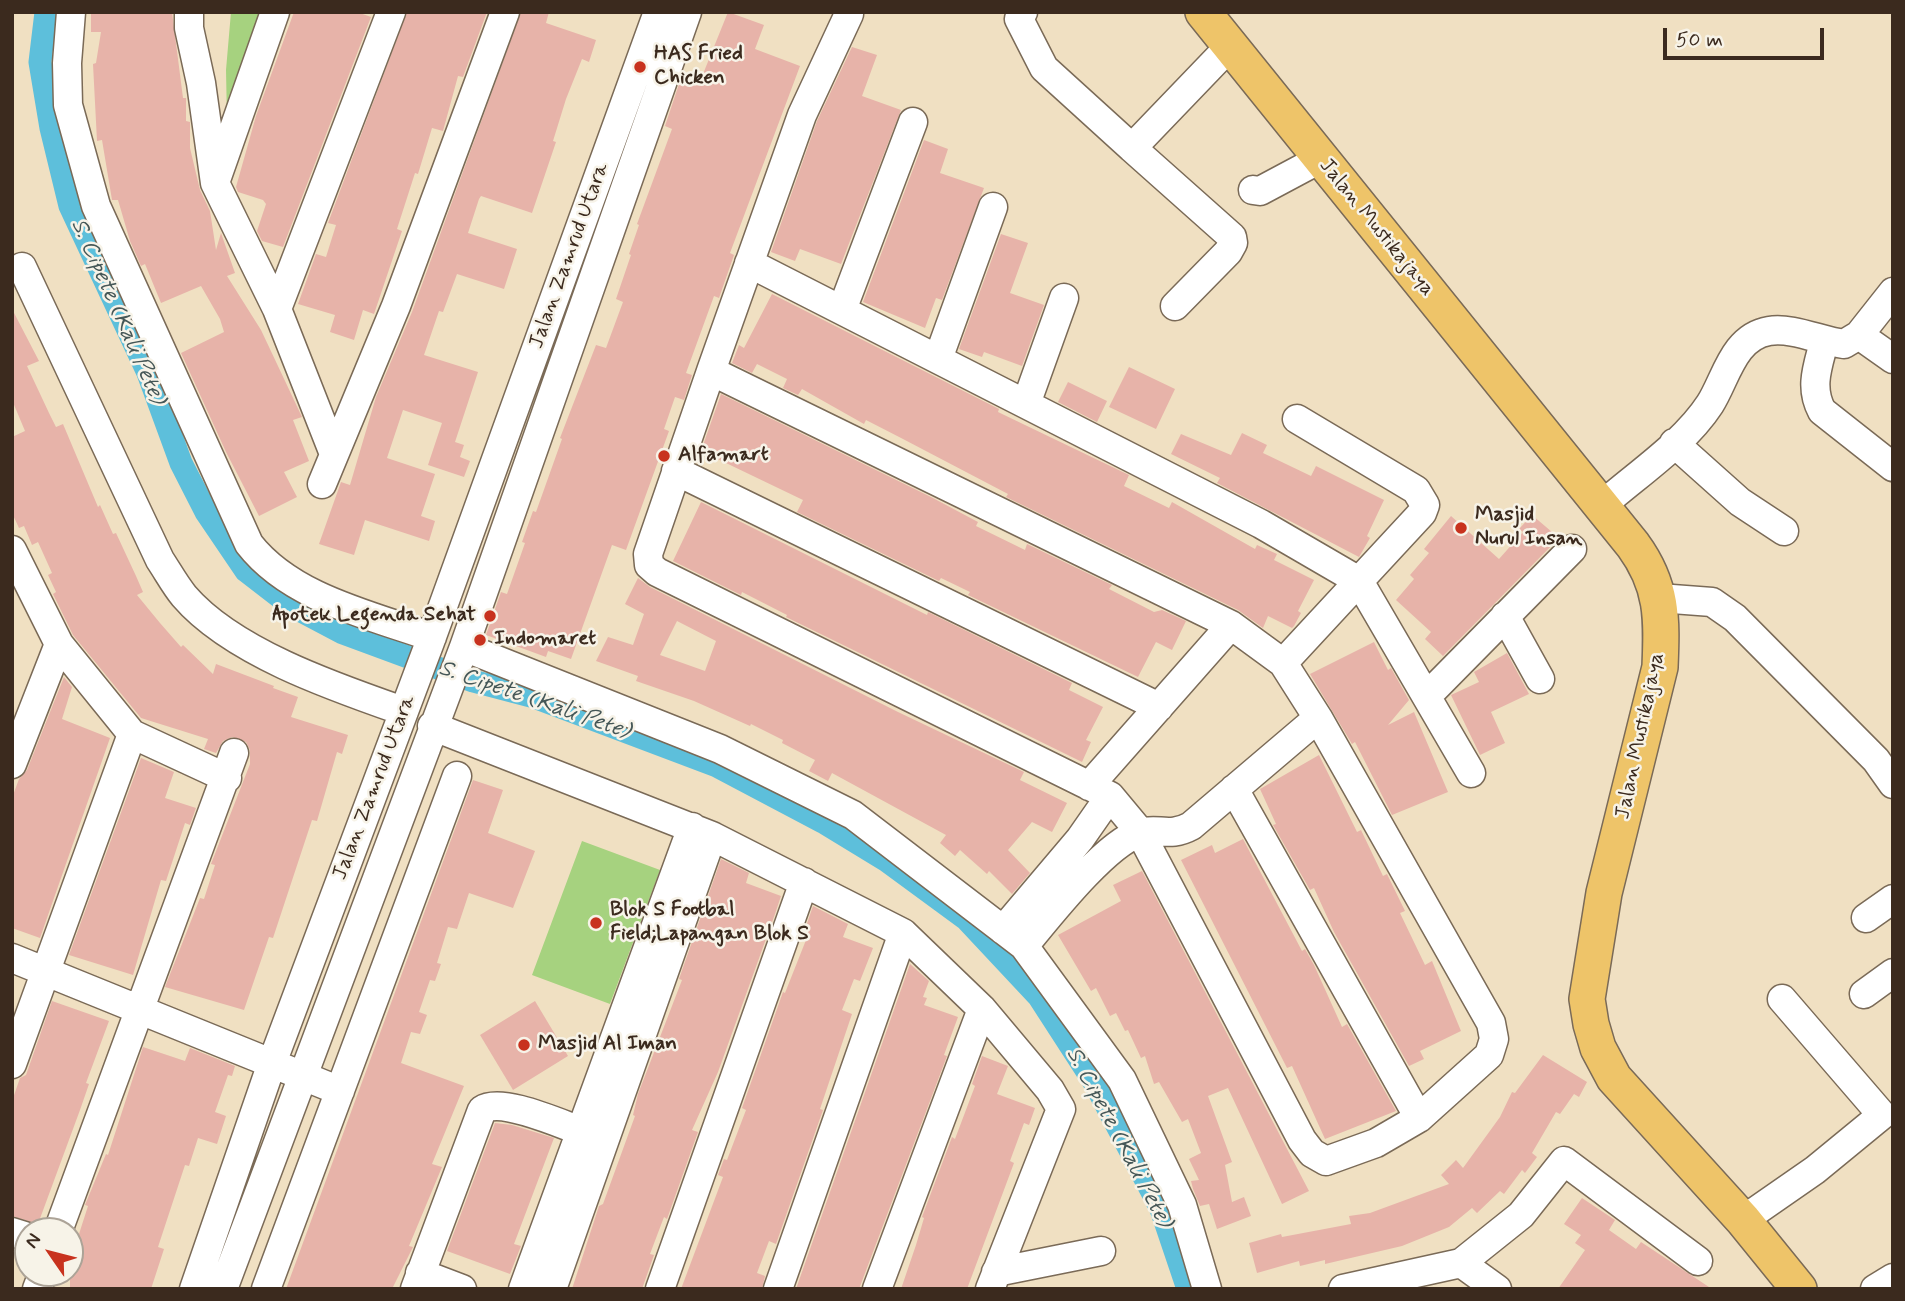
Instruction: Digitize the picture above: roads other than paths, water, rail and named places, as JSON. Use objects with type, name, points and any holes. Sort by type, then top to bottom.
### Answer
[{"type":"main road","name":"Jalan Mustikajaya","points":[[1203,12],[1646,562],[1655,580],[1659,598],[1660,667],[1604,893],[1587,999],[1598,1048],[1614,1078],[1743,1220],[1799,1289]]},
{"type":"street","points":[[71,12],[67,63],[68,105],[96,206],[249,544],[274,571],[303,587],[431,640]]},
{"type":"street","points":[[189,12],[189,28],[201,83],[215,183],[277,309],[334,454]]},
{"type":"street","points":[[215,183],[275,12]]},
{"type":"street","points":[[277,309],[391,12]]},
{"type":"street","points":[[323,484],[396,306],[505,12]]},
{"type":"street","name":"Jalan Zamrud Utara","points":[[194,1289],[272,1063],[431,640],[658,12]]},
{"type":"street","name":"Jalan Zamrud Utara","points":[[223,1289],[301,1075],[462,653],[687,12]]},
{"type":"street","points":[[1023,12],[1019,19],[1044,68],[1232,237],[1233,243],[1228,252],[1175,306]]},
{"type":"street","points":[[711,371],[1231,625],[1283,663],[1318,718],[1491,1023],[1494,1040],[1489,1055],[1419,1118],[1377,1143],[1326,1161],[1312,1153],[1302,1140],[1140,832],[1100,791],[657,572],[649,565],[648,554],[676,471],[711,371],[749,263],[802,115],[849,14]]},
{"type":"street","points":[[1132,148],[1230,46]]},
{"type":"street","points":[[842,310],[913,122]]},
{"type":"street","points":[[1253,191],[1259,191],[1320,159]]},
{"type":"street","points":[[938,359],[993,207]]},
{"type":"street","points":[[749,263],[1261,524],[1359,581],[1471,773]]},
{"type":"street","points":[[22,267],[160,560],[184,596],[231,637],[261,653],[404,709]]},
{"type":"street","points":[[1600,507],[1674,443],[1712,402],[1728,364],[1748,342],[1769,331],[1844,344],[1859,335],[1893,292]]},
{"type":"street","points":[[1026,404],[1064,298]]},
{"type":"street","points":[[1859,335],[1893,359]]},
{"type":"street","points":[[1824,342],[1814,382],[1815,398],[1822,411],[1893,467]]},
{"type":"street","points":[[1283,663],[1422,513],[1423,499],[1416,490],[1297,419]]},
{"type":"street","points":[[1674,443],[1740,502],[1784,531]]},
{"type":"street","points":[[676,471],[1159,707]]},
{"type":"street","points":[[1427,696],[1572,549]]},
{"type":"street","points":[[12,551],[59,644],[132,734],[230,765],[63,1217]]},
{"type":"street","points":[[1659,598],[1712,602],[1735,618],[1876,760],[1893,785]]},
{"type":"street","points":[[1505,616],[1540,680]]},
{"type":"street","points":[[1013,938],[1080,839],[1100,791],[1159,707],[1231,625]]},
{"type":"street","points":[[15,748],[59,644]]},
{"type":"street","points":[[462,653],[720,749],[853,815],[1013,938],[1122,1080],[1182,1205],[1207,1289]]},
{"type":"street","points":[[1013,938],[1108,853],[1140,832],[1178,833],[1192,826],[1318,718]]},
{"type":"street","points":[[434,722],[702,831],[903,933],[982,1009],[1050,1090],[1061,1109],[993,1281]]},
{"type":"street","points":[[12,1064],[132,734]]},
{"type":"street","points":[[266,1289],[457,776]]},
{"type":"street","points":[[1234,789],[1419,1118]]},
{"type":"street","points":[[523,1289],[581,1131],[702,831]]},
{"type":"street","points":[[552,1289],[702,831]]},
{"type":"street","points":[[660,1289],[804,882]]},
{"type":"street","points":[[1866,918],[1893,899]]},
{"type":"street","points":[[778,1289],[903,933]]},
{"type":"street","points":[[12,958],[340,1091]]},
{"type":"street","points":[[1864,994],[1893,973]]},
{"type":"street","points":[[1743,1220],[1815,1170],[1882,1115],[1782,999]]},
{"type":"street","points":[[877,1289],[982,1009]]},
{"type":"street","points":[[462,1289],[417,1281],[482,1110],[490,1105],[504,1106],[581,1131]]},
{"type":"street","points":[[1343,1289],[1410,1281],[1461,1263],[1521,1214],[1564,1161],[1698,1261]]},
{"type":"street","points":[[993,1281],[1101,1251]]},
{"type":"street","points":[[1461,1263],[1497,1289]]},
{"type":"street","points":[[1875,1289],[1893,1278]]},
{"type":"waterway","name":"S. Cipete (Kali Pete)","points":[[46,12],[40,62],[51,128],[70,206],[148,373],[181,463],[206,512],[246,571],[290,605],[343,633],[473,681],[534,697],[717,766],[823,822],[887,861],[966,919],[1039,997],[1094,1082],[1161,1209],[1188,1289]]},
{"type":"place","name":"HAS Fried Chicken","points":[[640,67]]},
{"type":"place","name":"Alfamart","points":[[664,456]]},
{"type":"place","name":"Masjid Nurul Insan","points":[[1461,528]]},
{"type":"place","name":"Apotek Legenda Sehat","points":[[490,616]]},
{"type":"place","name":"Indomaret","points":[[480,640]]},
{"type":"place","name":"Blok S Footbal Field;Lapangan Blok S","points":[[596,923]]},
{"type":"place","name":"Masjid Al Iman","points":[[524,1045]]}]
